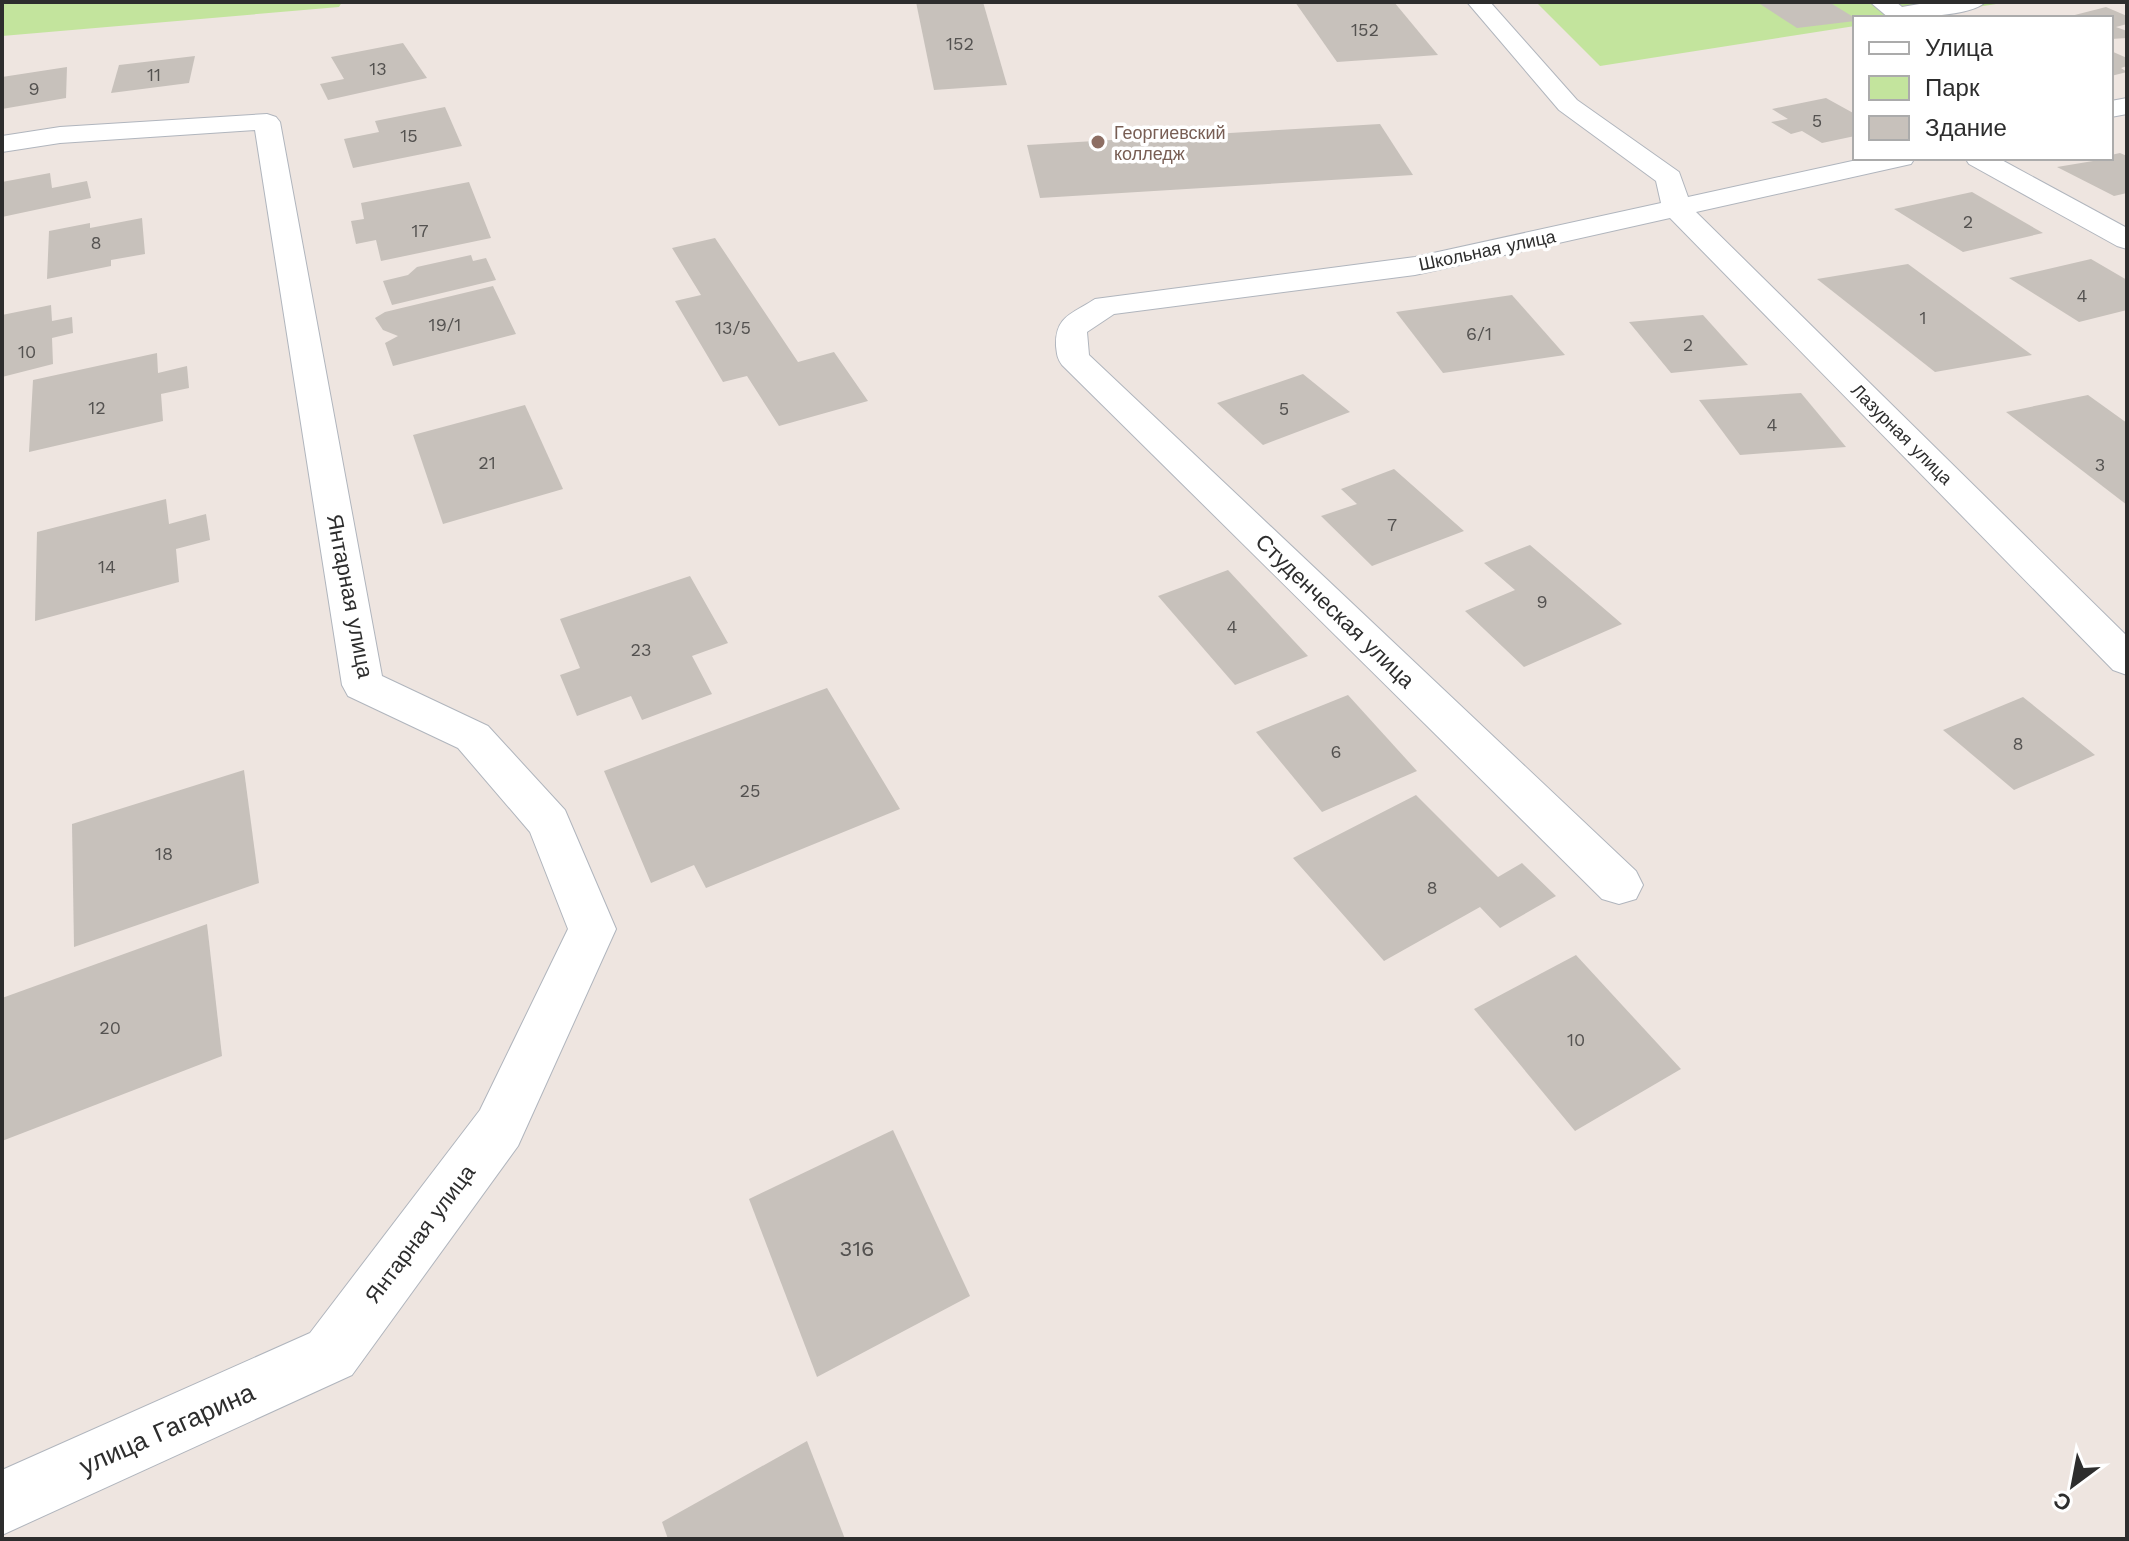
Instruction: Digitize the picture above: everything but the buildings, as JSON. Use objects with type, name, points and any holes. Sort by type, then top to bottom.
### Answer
[{"type":"street","points":[[1478,2],[1568,105],[1669,178],[1677,209]]},
{"type":"street","points":[[1890,8],[1974,2]]},
{"type":"street","name":"Янтарная улица","points":[[2,144],[60,135],[267,122],[363,685],[473,737],[549,823],[592,929],[499,1128],[331,1354]]},
{"type":"street","name":"Школьная улица","points":[[1071,328],[1106,306],[1415,266],[1893,160]]},
{"type":"street","points":[[1982,160],[2127,240]]},
{"type":"street","name":"Лазурная улица","points":[[1677,209],[2127,660]]},
{"type":"street","name":"Студенческая улица","points":[[1071,328],[1073,358],[1619,885]]},
{"type":"street","name":"улица Гагарина","points":[[2,1503],[331,1354]]},
{"type":"green space","points":[[2,2],[342,2],[339,7],[2,36]]},
{"type":"green space","points":[[1536,2],[2009,2],[1919,16],[1853,16],[1853,26],[1600,66]]},
{"type":"place","name":"Георгиевский колледж","points":[[1098,142]]}]
